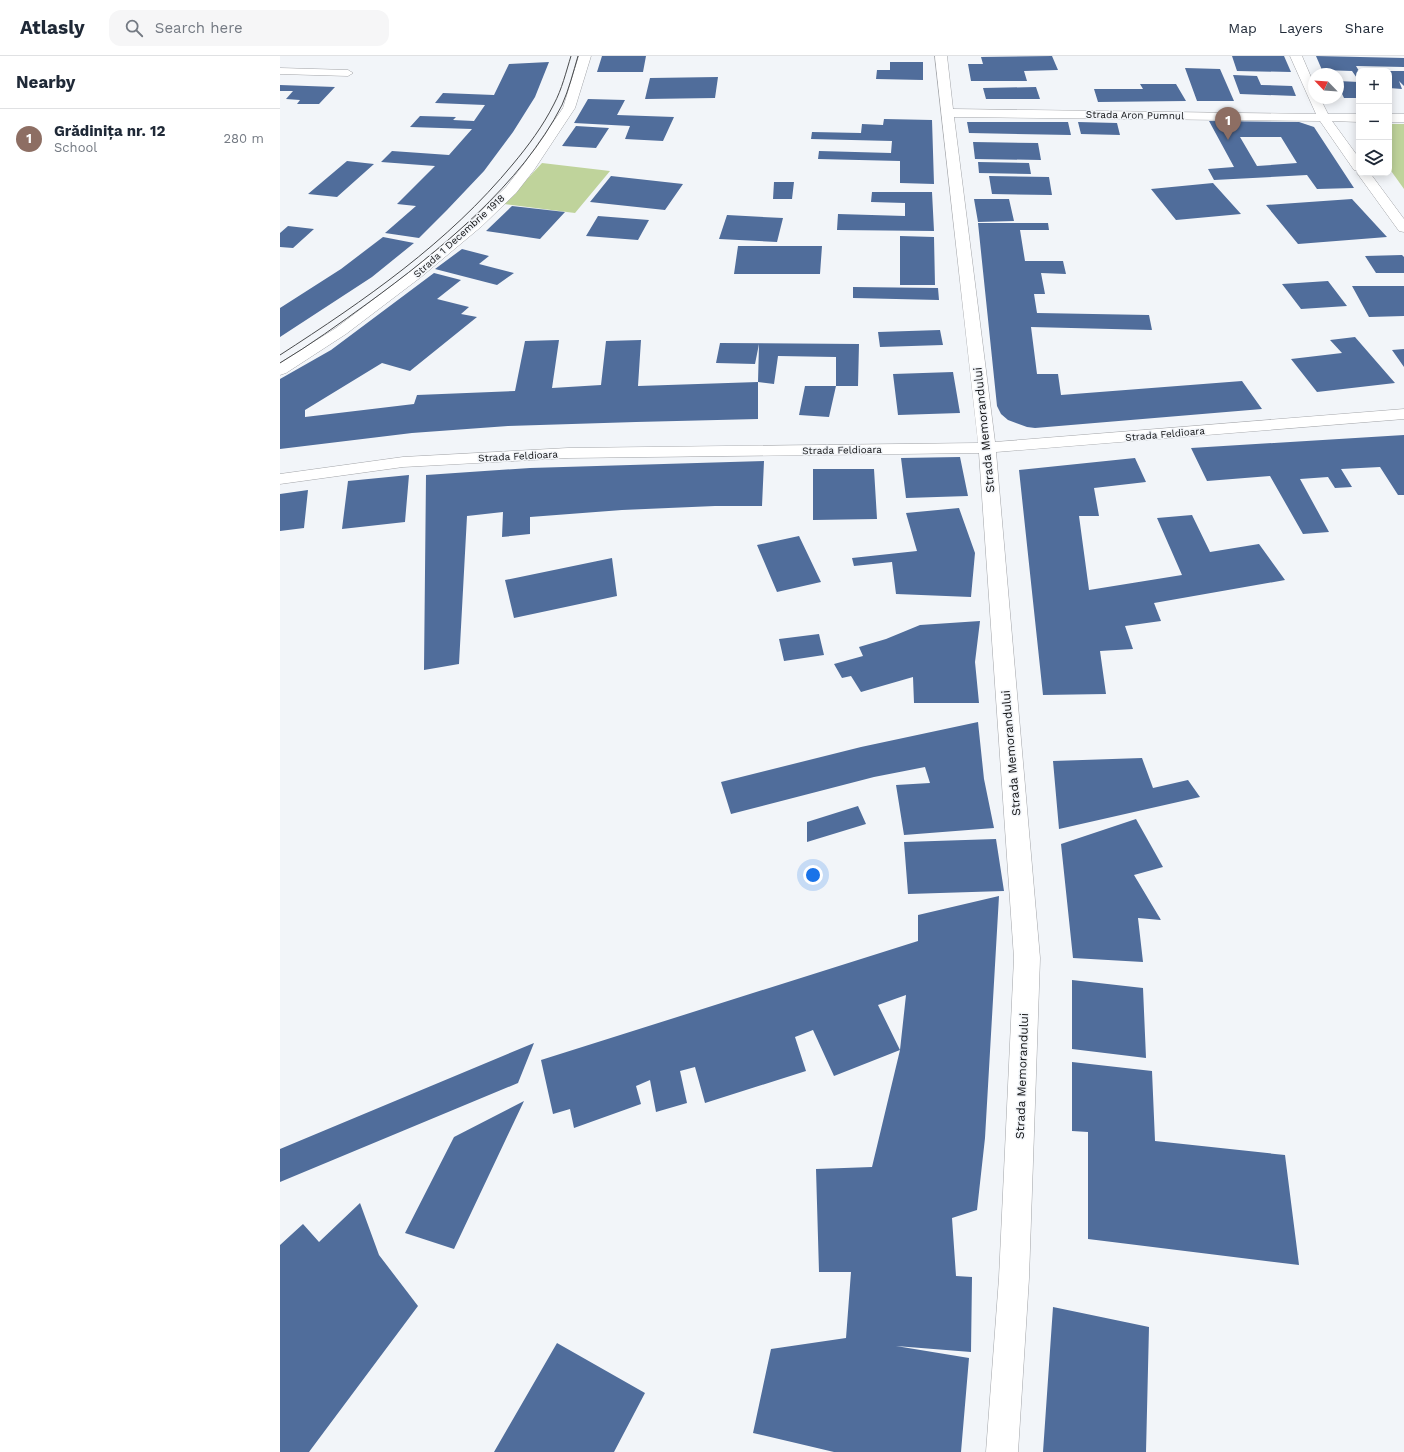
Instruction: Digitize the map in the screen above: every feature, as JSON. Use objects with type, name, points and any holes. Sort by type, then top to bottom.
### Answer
[{"type":"street","name":"Strada 1 Decembrie 1918","points":[[280,370],[340,331],[400,287],[455,243],[510,190],[529,167],[569,108],[585,56]]},
{"type":"street","name":"Strada Memorandului","points":[[941,56],[987,448],[1027,958],[1014,1270],[1002,1452]]},
{"type":"street","points":[[1296,56],[1323,118],[1356,163]]},
{"type":"street","name":"Strada Aron Pumnul","points":[[947,113],[1356,118]]},
{"type":"street","points":[[1392,118],[1404,118]]},
{"type":"street","points":[[1366,176],[1404,228]]},
{"type":"street","name":"Strada Feldioara","points":[[280,479],[403,462],[568,453],[987,448],[1404,414]]},
{"type":"lane","points":[[280,71],[348,73]]},
{"type":"green space","points":[[1392,124],[1404,124],[1404,189],[1392,172]]},
{"type":"green space","points":[[542,163],[610,171],[575,213],[504,204]]},
{"type":"building","points":[[602,56],[646,56],[643,72],[597,72]]},
{"type":"building","points":[[1052,56],[1058,70],[1024,71],[1027,81],[971,81],[968,64],[983,64],[981,57]]},
{"type":"building","points":[[1232,56],[1284,56],[1291,72],[1237,71]]},
{"type":"building","points":[[1316,56],[1404,58],[1404,67],[1356,66],[1357,68],[1356,77],[1352,71],[1344,71],[1344,68],[1321,68]]},
{"type":"building","points":[[549,62],[535,97],[513,132],[484,171],[447,210],[419,238],[385,233],[416,206],[397,204],[435,166],[381,162],[392,151],[449,155],[472,129],[410,127],[420,116],[456,117],[453,120],[474,121],[485,105],[435,103],[443,93],[494,95],[509,64]]},
{"type":"building","points":[[890,62],[923,62],[923,80],[876,79],[877,70],[890,70]]},
{"type":"building","points":[[1185,68],[1220,69],[1234,101],[1197,101]]},
{"type":"building","points":[[1392,71],[1404,71],[1404,86],[1399,81],[1402,89],[1392,88]]},
{"type":"building","points":[[1233,75],[1257,76],[1261,85],[1292,86],[1296,96],[1240,94]]},
{"type":"building","points":[[718,77],[715,98],[645,99],[650,78]]},
{"type":"building","points":[[1344,81],[1356,82],[1356,98],[1344,98]]},
{"type":"building","points":[[1140,84],[1176,84],[1186,101],[1098,102],[1094,89],[1143,89]]},
{"type":"building","points":[[280,85],[335,87],[319,104],[297,104],[300,100],[286,99],[293,91],[280,91]]},
{"type":"building","points":[[1036,87],[1040,99],[986,99],[983,88]]},
{"type":"building","points":[[588,99],[625,100],[617,115],[674,117],[663,141],[625,139],[630,126],[574,123]]},
{"type":"building","points":[[884,119],[932,120],[934,184],[900,183],[900,161],[818,159],[819,151],[891,153],[892,141],[811,139],[812,132],[861,133],[862,124],[883,125]]},
{"type":"building","points":[[1209,121],[1299,122],[1314,127],[1354,188],[1317,189],[1307,175],[1214,180],[1208,169],[1234,167]],"holes":[[[1240,137],[1281,137],[1297,163],[1257,166]]]},
{"type":"building","points":[[967,122],[1068,122],[1071,135],[969,133]]},
{"type":"building","points":[[1078,122],[1117,123],[1120,135],[1081,134]]},
{"type":"building","points":[[576,126],[609,128],[596,148],[562,146]]},
{"type":"building","points":[[973,142],[1038,143],[1041,160],[975,159]]},
{"type":"building","points":[[347,161],[374,164],[337,197],[308,194]]},
{"type":"building","points":[[978,162],[1029,163],[1031,174],[979,173]]},
{"type":"building","points":[[611,176],[683,184],[665,210],[590,202]]},
{"type":"building","points":[[989,176],[1049,177],[1052,195],[992,194]]},
{"type":"building","points":[[774,182],[794,182],[792,199],[773,199]]},
{"type":"building","points":[[1213,183],[1241,214],[1176,220],[1151,189]]},
{"type":"building","points":[[872,192],[932,192],[934,231],[837,230],[838,214],[905,216],[905,203],[871,202]]},
{"type":"building","points":[[974,199],[1009,199],[1014,221],[978,222]]},
{"type":"building","points":[[1352,199],[1387,237],[1298,244],[1266,205]]},
{"type":"building","points":[[512,206],[565,212],[540,239],[486,231]]},
{"type":"building","points":[[727,215],[783,218],[777,242],[719,239]]},
{"type":"building","points":[[598,216],[649,220],[638,240],[586,236]]},
{"type":"building","points":[[978,223],[1048,223],[1049,230],[1020,230],[1025,261],[1063,261],[1066,274],[1041,273],[1045,294],[1034,294],[1037,313],[1149,315],[1152,330],[1031,327],[1037,374],[1058,374],[1061,395],[1242,381],[1262,409],[1035,428],[1027,427],[1008,420],[1001,414],[997,406]]},
{"type":"building","points":[[288,226],[314,229],[293,248],[280,247],[280,233]]},
{"type":"building","points":[[900,236],[934,237],[935,285],[900,285]]},
{"type":"building","points":[[383,237],[414,243],[372,277],[280,337],[280,308],[341,269]]},
{"type":"building","points":[[738,246],[822,246],[820,274],[734,274]]},
{"type":"building","points":[[462,249],[489,256],[479,264],[514,273],[497,285],[435,269]]},
{"type":"building","points":[[1402,255],[1404,257],[1404,273],[1376,273],[1365,256]]},
{"type":"building","points":[[434,273],[461,280],[437,299],[469,307],[461,314],[477,317],[410,371],[382,363],[305,410],[305,417],[414,404],[417,395],[515,391],[525,341],[559,340],[552,388],[601,385],[606,341],[641,340],[638,386],[758,382],[758,419],[508,426],[412,433],[280,449],[280,379],[331,350]]},
{"type":"building","points":[[1328,281],[1347,306],[1301,309],[1282,284]]},
{"type":"building","points":[[1352,286],[1404,286],[1404,316],[1369,317]]},
{"type":"building","points":[[853,287],[938,288],[939,300],[853,298]]},
{"type":"building","points":[[940,330],[943,345],[880,347],[878,332]]},
{"type":"building","points":[[1355,337],[1395,383],[1317,392],[1291,359],[1342,353],[1330,340]]},
{"type":"building","points":[[720,343],[859,344],[858,386],[836,386],[836,357],[778,356],[774,384],[758,382],[759,344],[755,364],[716,363]]},
{"type":"building","points":[[1404,349],[1404,367],[1392,350]]},
{"type":"building","points":[[953,372],[960,413],[898,415],[893,374]]},
{"type":"building","points":[[805,386],[836,386],[829,417],[799,415]]},
{"type":"building","points":[[1404,435],[1404,495],[1398,495],[1380,467],[1341,469],[1352,487],[1335,488],[1328,477],[1300,479],[1329,532],[1303,534],[1270,476],[1207,481],[1191,448]]},
{"type":"building","points":[[960,457],[968,496],[906,498],[901,458]]},
{"type":"building","points":[[1135,458],[1146,482],[1094,488],[1099,516],[1079,516],[1089,590],[1182,575],[1157,518],[1192,515],[1210,552],[1259,544],[1285,580],[1154,603],[1161,621],[1125,626],[1133,649],[1100,651],[1106,694],[1043,695],[1019,470]]},
{"type":"building","points":[[764,461],[762,506],[715,506],[622,510],[530,517],[530,534],[502,537],[503,512],[467,516],[459,664],[424,670],[426,475],[530,468]]},
{"type":"building","points":[[813,469],[874,469],[877,519],[813,520]]},
{"type":"building","points":[[409,475],[405,522],[342,529],[348,481]]},
{"type":"building","points":[[308,490],[304,528],[280,531],[280,494]]},
{"type":"building","points":[[959,508],[975,553],[971,597],[896,594],[892,562],[854,566],[852,558],[917,551],[906,513]]},
{"type":"building","points":[[799,536],[821,582],[777,592],[757,545]]},
{"type":"building","points":[[612,558],[617,596],[514,618],[505,580]]},
{"type":"building","points":[[980,621],[975,662],[979,703],[914,703],[913,677],[861,692],[851,676],[842,678],[834,664],[863,656],[859,647],[886,639],[920,625]]},
{"type":"building","points":[[819,634],[824,655],[784,661],[779,639]]},
{"type":"building","points":[[978,722],[984,779],[994,828],[904,835],[896,785],[930,783],[925,767],[874,777],[731,814],[721,782],[861,747]]},
{"type":"building","points":[[1142,758],[1153,788],[1188,780],[1200,797],[1059,829],[1053,761]]},
{"type":"building","points":[[858,806],[866,824],[807,842],[807,822]]},
{"type":"building","points":[[1136,819],[1163,867],[1134,875],[1161,920],[1138,918],[1143,962],[1073,958],[1061,844]]},
{"type":"building","points":[[996,839],[1004,891],[908,894],[904,842]]},
{"type":"building","points":[[999,896],[985,1138],[977,1210],[952,1218],[956,1276],[972,1277],[971,1352],[896,1346],[969,1358],[961,1452],[834,1452],[753,1433],[771,1349],[846,1338],[851,1272],[819,1272],[816,1169],[872,1167],[900,1050],[834,1076],[813,1030],[795,1037],[806,1071],[705,1103],[695,1067],[680,1071],[687,1103],[656,1112],[650,1080],[636,1086],[641,1104],[574,1128],[570,1109],[553,1114],[541,1060],[918,941],[918,915]],"holes":[[[906,995],[900,1050],[878,1005]]]},
{"type":"building","points":[[1072,980],[1143,988],[1146,1058],[1072,1049]]},
{"type":"building","points":[[534,1043],[518,1083],[280,1182],[280,1149]]},
{"type":"building","points":[[1072,1062],[1152,1071],[1155,1141],[1285,1155],[1299,1265],[1088,1239],[1088,1132],[1072,1131]]},
{"type":"building","points":[[524,1101],[454,1249],[405,1233],[454,1137]]},
{"type":"building","points":[[360,1203],[379,1255],[418,1306],[309,1452],[280,1452],[280,1245],[303,1224],[319,1242]]},
{"type":"building","points":[[1053,1307],[1149,1327],[1146,1452],[1043,1452]]},
{"type":"building","points":[[557,1343],[645,1393],[614,1452],[494,1452]]},
{"type":"tram line","points":[[280,355],[343,313],[404,268],[433,245],[488,193],[535,136],[545,120],[554,104],[564,80],[571,56]]},
{"type":"tram line","points":[[280,363],[346,319],[422,262],[450,239],[501,189],[525,162],[545,134],[562,105],[578,56]]},
{"type":"place","name":"Grădinița nr. 12","points":[[1228,140]]}]
